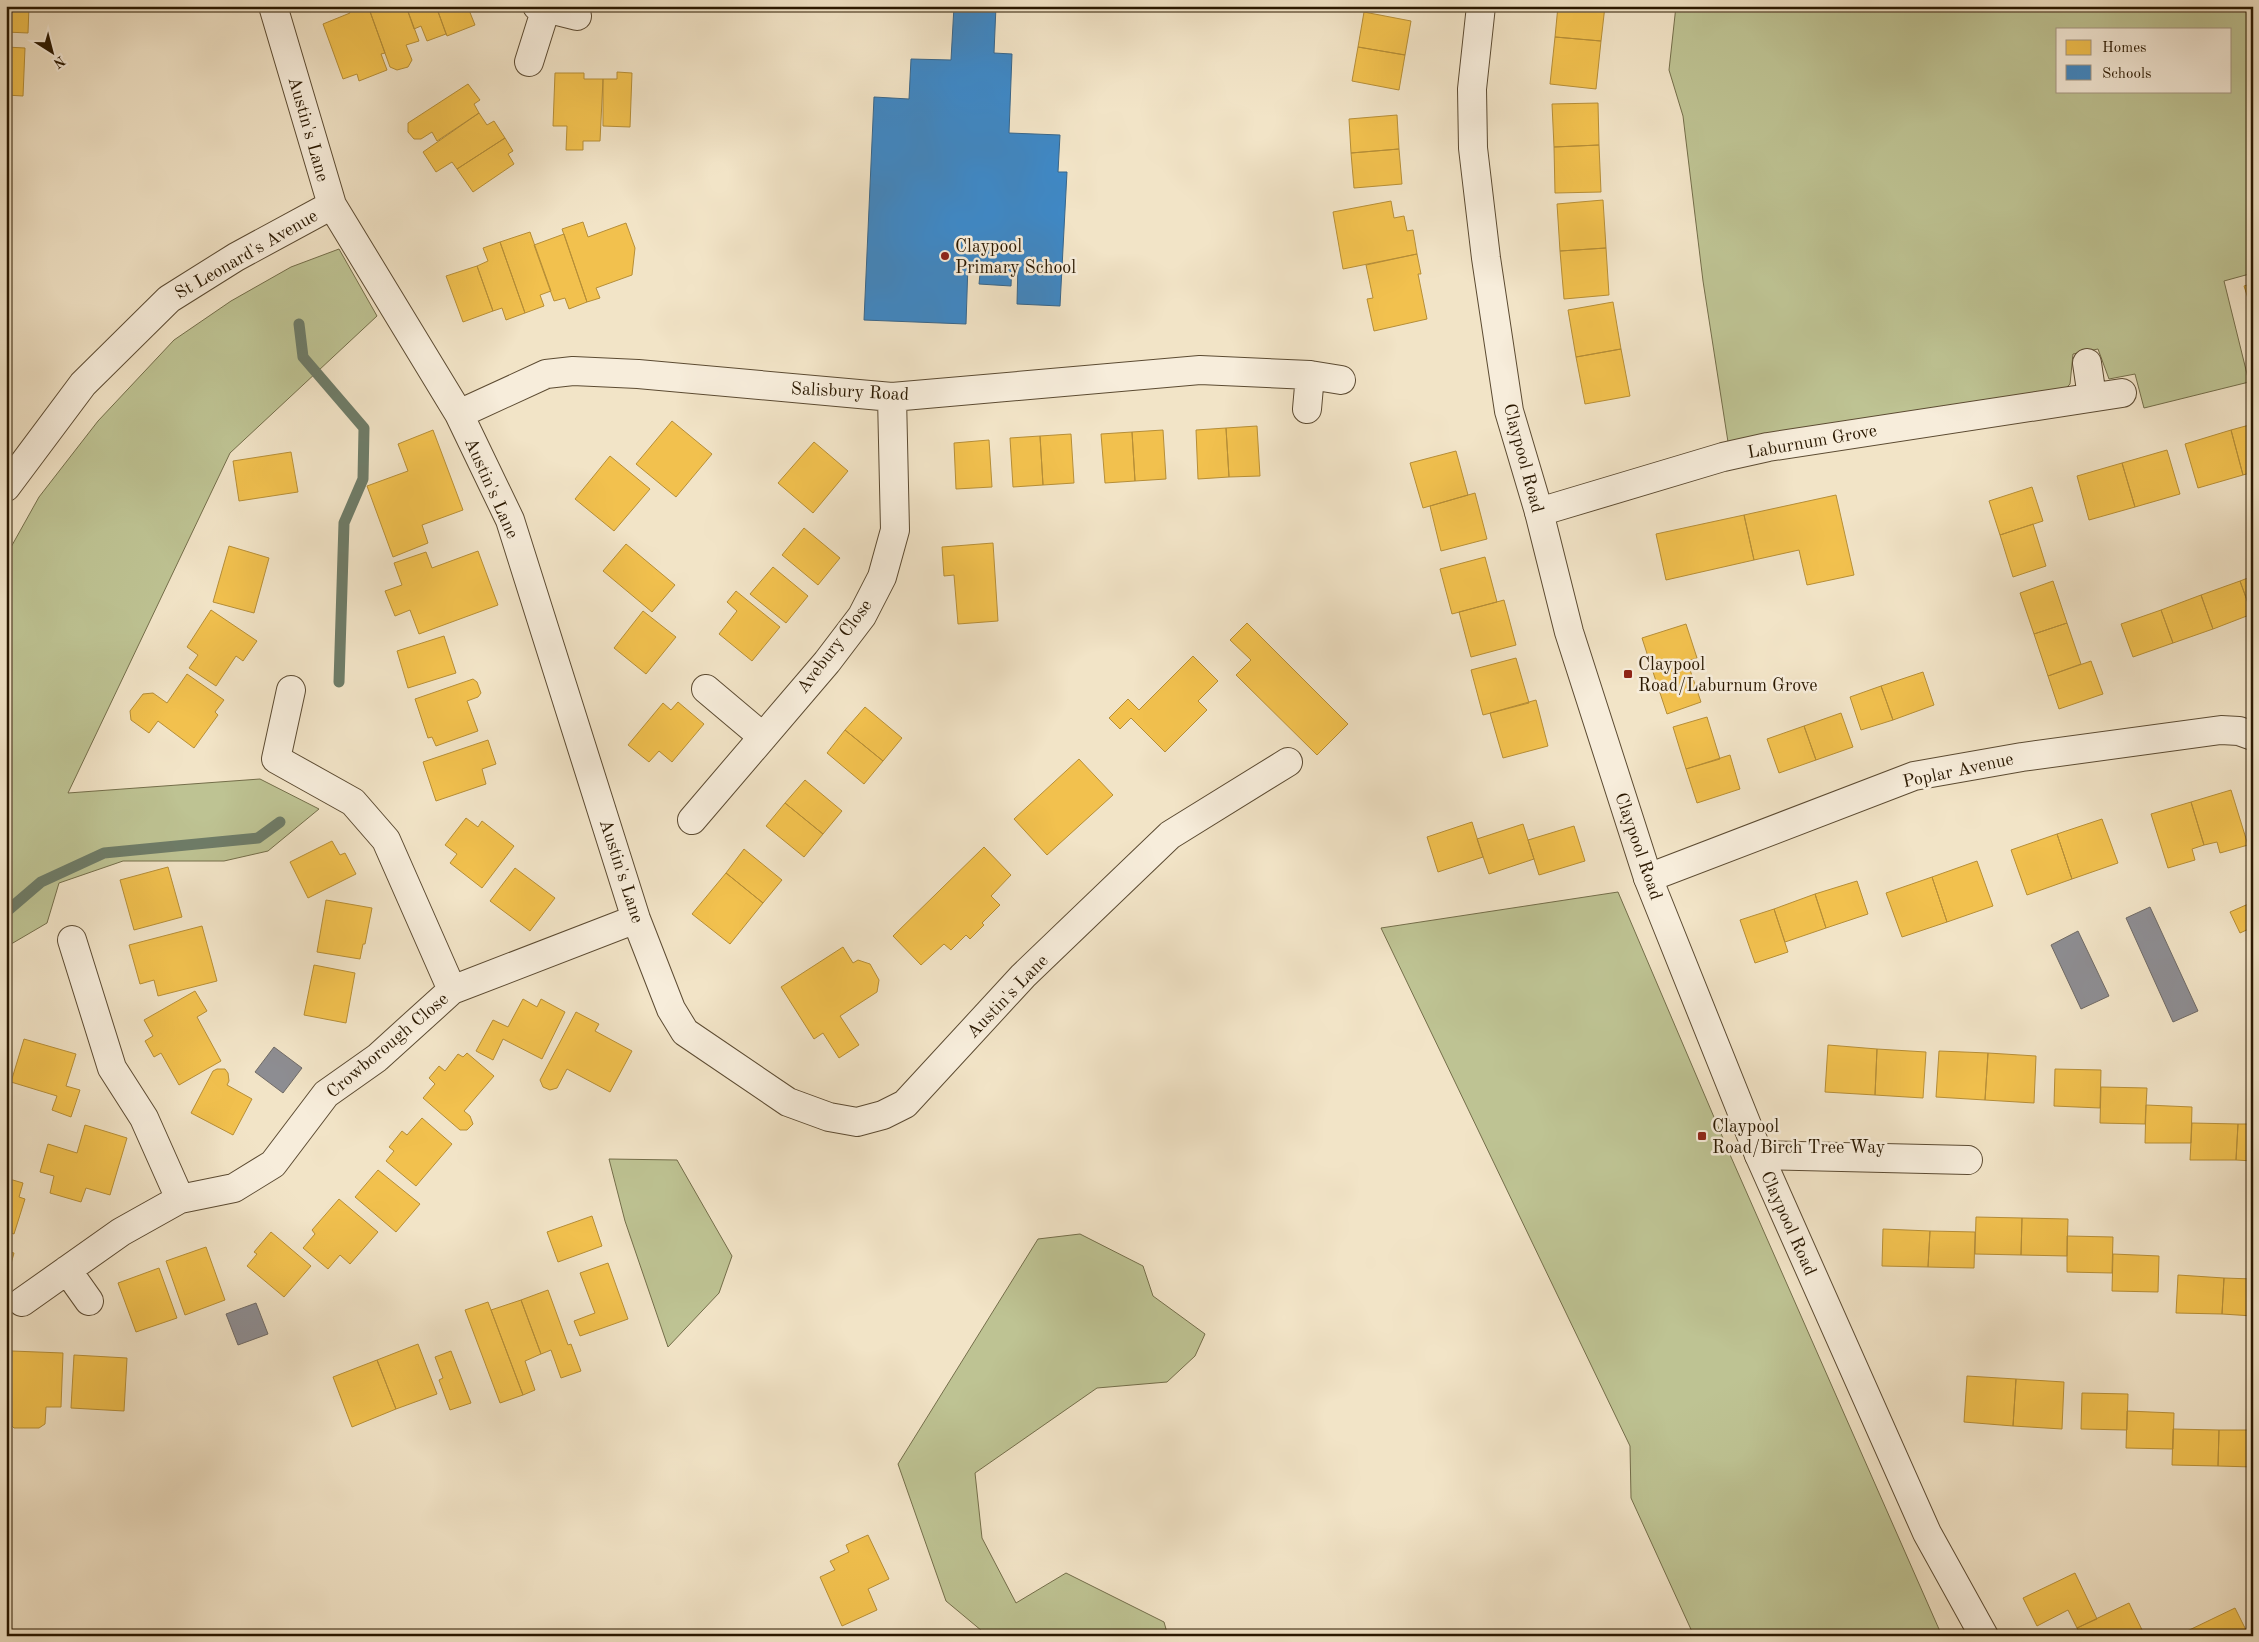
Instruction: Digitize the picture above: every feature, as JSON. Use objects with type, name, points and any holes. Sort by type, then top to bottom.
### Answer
[{"type":"street","name":"Austin's Lane","points":[[273,6],[332,206],[459,414],[510,520],[636,919],[671,1009],[685,1032],[788,1102],[829,1117],[856,1122],[883,1115],[905,1104],[1023,976],[1170,835],[1288,762]]},
{"type":"street","name":"Claypool Road","points":[[1481,6],[1472,89],[1474,157],[1486,258],[1509,411],[1539,512],[1569,632],[1648,878],[1758,1154],[1927,1533],[1984,1636]]},
{"type":"street","points":[[529,62],[542,7],[577,16]]},
{"type":"street","name":"St Leonard's Avenue","points":[[6,487],[83,384],[169,299],[236,256],[332,206]]},
{"type":"street","points":[[2087,363],[2092,397]]},
{"type":"street","name":"Salisbury Road","points":[[459,414],[546,374],[572,371],[638,374],[892,397],[1200,370],[1310,375],[1341,380]]},
{"type":"street","points":[[1307,409],[1310,375]]},
{"type":"street","name":"Laburnum Grove","points":[[1539,512],[1714,460],[1768,447],[2122,393]]},
{"type":"street","name":"Avebury Close","points":[[692,820],[827,662],[862,616],[882,577],[895,530],[892,397]]},
{"type":"street","points":[[706,688],[763,737]]},
{"type":"street","name":"Crowborough Close","points":[[291,690],[276,759],[353,802],[386,840],[452,990]]},
{"type":"street","name":"Poplar Avenue","points":[[1648,878],[1914,776],[2022,757],[2221,730],[2239,731],[2253,736]]},
{"type":"street","name":"Crowborough Close","points":[[22,1302],[120,1232],[180,1199],[234,1188],[273,1164],[326,1094],[377,1058],[452,990],[636,919]]},
{"type":"street","points":[[72,940],[112,1068],[144,1118],[180,1199]]},
{"type":"street","points":[[1758,1154],[1968,1160]]},
{"type":"street","points":[[67,1270],[89,1301]]},
{"type":"green space","points":[[1676,6],[2253,6],[2253,273],[2224,281],[2249,382],[2144,408],[2135,374],[2109,379],[2098,349],[2073,354],[2070,384],[2062,392],[1728,442],[1703,281],[1683,116],[1669,70]]},
{"type":"green space","points":[[339,249],[377,316],[230,453],[68,793],[260,779],[319,809],[268,851],[224,861],[123,861],[59,883],[47,923],[6,947],[6,556],[39,497],[98,421],[174,340],[231,301],[291,267]]},
{"type":"green space","points":[[1618,892],[1731,1157],[1942,1636],[1694,1636],[1631,1498],[1630,1446],[1381,928]]},
{"type":"green space","points":[[609,1159],[677,1160],[732,1256],[719,1293],[668,1347],[625,1221]]},
{"type":"green space","points":[[1080,1234],[1143,1266],[1153,1296],[1205,1334],[1195,1356],[1167,1382],[1097,1388],[975,1473],[982,1538],[1016,1603],[1066,1573],[1164,1622],[1168,1636],[988,1636],[946,1601],[898,1464],[1038,1239]]},
{"type":"building: Homes","points":[[6,6],[29,6],[28,33],[6,32]]},
{"type":"building: Homes","points":[[347,6],[368,6],[385,53],[381,54],[387,70],[359,81],[357,74],[343,79],[323,24],[350,13]]},
{"type":"building: Homes","points":[[368,6],[406,6],[419,41],[406,45],[412,60],[408,67],[397,70],[390,67]]},
{"type":"building: Homes","points":[[406,6],[436,6],[446,34],[427,41],[421,26],[414,29]]},
{"type":"building: Homes","points":[[436,6],[473,6],[474,8],[469,10],[475,25],[447,36]]},
{"type":"building: Homes","points":[[1558,6],[1605,6],[1601,41],[1555,37]]},
{"type":"building: Homes","points":[[1364,12],[1411,21],[1405,55],[1358,47]]},
{"type":"building: Homes","points":[[1555,37],[1601,41],[1596,89],[1550,84]]},
{"type":"building: Homes","points":[[6,47],[25,48],[23,96],[6,95]]},
{"type":"building: Homes","points":[[1358,47],[1405,55],[1399,90],[1352,81]]},
{"type":"building: Homes","points":[[617,72],[632,73],[630,127],[603,126],[603,79],[617,79]]},
{"type":"building: Homes","points":[[555,73],[584,73],[584,79],[603,79],[600,141],[583,141],[583,150],[566,150],[567,126],[553,126]]},
{"type":"building: Homes","points":[[468,84],[480,100],[474,104],[479,113],[437,141],[432,132],[421,139],[414,139],[408,132],[408,123]]},
{"type":"building: Homes","points":[[1598,103],[1599,145],[1554,147],[1552,104]]},
{"type":"building: Homes","points":[[479,113],[487,125],[494,121],[505,138],[457,169],[452,162],[436,172],[423,152]]},
{"type":"building: Homes","points":[[1397,115],[1399,149],[1351,153],[1349,119]]},
{"type":"building: Homes","points":[[505,138],[513,151],[508,154],[514,164],[473,192],[457,169]]},
{"type":"building: Homes","points":[[1599,145],[1601,192],[1555,193],[1554,147]]},
{"type":"building: Homes","points":[[1399,149],[1402,184],[1354,188],[1351,153]]},
{"type":"building: Homes","points":[[1603,200],[1606,248],[1560,251],[1557,204]]},
{"type":"building: Homes","points":[[1391,201],[1394,218],[1404,216],[1407,231],[1413,230],[1417,254],[1343,269],[1333,212]]},
{"type":"building: Homes","points":[[583,222],[588,237],[626,223],[635,248],[632,275],[596,288],[600,298],[587,302],[562,229]]},
{"type":"building: Homes","points":[[530,232],[551,291],[540,295],[544,306],[525,313],[500,242]]},
{"type":"building: Homes","points":[[564,234],[587,302],[569,309],[565,298],[554,301],[534,245]]},
{"type":"building: Homes","points":[[500,242],[525,313],[506,320],[502,308],[493,311],[477,266],[488,261],[483,248]]},
{"type":"building: Homes","points":[[1606,248],[1609,295],[1564,299],[1560,251]]},
{"type":"building: Homes","points":[[1417,254],[1421,274],[1418,274],[1427,319],[1374,331],[1367,299],[1373,298],[1366,265]]},
{"type":"building: Homes","points":[[477,266],[493,311],[463,322],[446,276]]},
{"type":"building: Homes","points":[[2253,283],[2253,314],[2244,286]]},
{"type":"building: Homes","points":[[1613,302],[1621,349],[1576,357],[1568,310]]},
{"type":"building: Homes","points":[[1621,349],[1630,396],[1585,404],[1576,357]]},
{"type":"building: Homes","points":[[672,421],[712,454],[676,497],[636,464]]},
{"type":"building: Homes","points":[[2253,424],[2253,472],[2243,475],[2231,430]]},
{"type":"building: Homes","points":[[1257,426],[1260,476],[1229,477],[1226,428]]},
{"type":"building: Homes","points":[[1226,428],[1229,477],[1198,479],[1196,430]]},
{"type":"building: Homes","points":[[433,430],[463,510],[422,525],[428,543],[393,557],[367,486],[408,471],[398,444]]},
{"type":"building: Homes","points":[[1163,430],[1166,479],[1135,481],[1132,432]]},
{"type":"building: Homes","points":[[2231,430],[2243,475],[2198,488],[2185,444]]},
{"type":"building: Homes","points":[[1132,432],[1135,481],[1105,483],[1101,434]]},
{"type":"building: Homes","points":[[1071,434],[1074,483],[1043,485],[1040,436]]},
{"type":"building: Homes","points":[[1040,436],[1043,485],[1013,487],[1010,438]]},
{"type":"building: Homes","points":[[989,440],[992,487],[956,489],[954,443]]},
{"type":"building: Homes","points":[[814,442],[848,471],[813,513],[778,483]]},
{"type":"building: Homes","points":[[2167,450],[2180,494],[2135,507],[2122,463]]},
{"type":"building: Homes","points":[[1456,451],[1468,495],[1423,508],[1410,463]]},
{"type":"building: Homes","points":[[291,452],[298,492],[239,501],[233,461]]},
{"type":"building: Homes","points":[[610,456],[650,489],[614,531],[575,499]]},
{"type":"building: Homes","points":[[2122,463],[2135,507],[2089,520],[2077,476]]},
{"type":"building: Homes","points":[[2032,487],[2043,521],[2000,535],[1989,501]]},
{"type":"building: Homes","points":[[1475,493],[1487,539],[1441,551],[1430,506]]},
{"type":"building: Homes","points":[[1836,495],[1854,575],[1807,585],[1799,550],[1754,560],[1744,515]]},
{"type":"building: Homes","points":[[1744,515],[1754,560],[1666,580],[1656,534]]},
{"type":"building: Homes","points":[[2033,524],[2046,566],[2013,577],[2000,535]]},
{"type":"building: Homes","points":[[804,528],[840,558],[818,585],[782,555]]},
{"type":"building: Homes","points":[[993,543],[998,621],[958,624],[954,575],[944,576],[942,547]]},
{"type":"building: Homes","points":[[626,544],[675,585],[652,612],[603,571]]},
{"type":"building: Homes","points":[[229,546],[269,558],[254,613],[213,602]]},
{"type":"building: Homes","points":[[478,551],[498,605],[419,634],[410,610],[395,616],[385,591],[402,585],[394,563],[426,552],[432,568]]},
{"type":"building: Homes","points":[[1485,557],[1497,602],[1452,614],[1440,569]]},
{"type":"building: Homes","points":[[773,567],[808,596],[786,623],[750,594]]},
{"type":"building: Homes","points":[[2253,576],[2253,614],[2252,614],[2240,581]]},
{"type":"building: Homes","points":[[2053,581],[2067,623],[2034,634],[2020,593]]},
{"type":"building: Homes","points":[[2240,581],[2252,614],[2213,629],[2201,595]]},
{"type":"building: Homes","points":[[736,591],[780,627],[752,661],[719,634],[737,611],[727,602]]},
{"type":"building: Homes","points":[[2201,595],[2213,629],[2173,643],[2161,610]]},
{"type":"building: Homes","points":[[1504,600],[1516,645],[1471,657],[1459,612]]},
{"type":"building: Homes","points":[[211,610],[257,641],[243,661],[236,656],[216,686],[189,668],[198,655],[187,647]]},
{"type":"building: Homes","points":[[2161,610],[2173,643],[2133,657],[2121,624]]},
{"type":"building: Homes","points":[[643,611],[676,637],[646,674],[614,648]]},
{"type":"building: Homes","points":[[1247,623],[1348,724],[1317,755],[1236,675],[1251,660],[1230,640]]},
{"type":"building: Homes","points":[[2067,623],[2081,664],[2048,676],[2034,634]]},
{"type":"building: Homes","points":[[1686,624],[1697,658],[1653,672],[1642,638]]},
{"type":"building: Homes","points":[[444,636],[456,673],[408,688],[397,651]]},
{"type":"building: Homes","points":[[1193,656],[1218,681],[1198,701],[1207,710],[1165,752],[1131,718],[1120,729],[1109,718],[1128,699],[1139,710]]},
{"type":"building: Homes","points":[[1516,658],[1529,703],[1483,715],[1471,670]]},
{"type":"building: Homes","points":[[1687,661],[1701,702],[1667,714],[1653,672]]},
{"type":"building: Homes","points":[[2091,661],[2103,694],[2059,709],[2048,676]]},
{"type":"building: Homes","points":[[1923,672],[1934,705],[1893,720],[1881,686]]},
{"type":"building: Homes","points":[[187,674],[224,700],[215,712],[218,715],[194,748],[158,721],[149,733],[131,720],[130,711],[143,694],[153,693],[167,703]]},
{"type":"building: Homes","points":[[473,679],[477,682],[481,693],[478,697],[467,701],[478,731],[436,746],[432,737],[428,738],[415,699]]},
{"type":"building: Homes","points":[[1881,686],[1893,720],[1861,730],[1850,697]]},
{"type":"building: Homes","points":[[1536,700],[1548,746],[1503,758],[1490,713]]},
{"type":"building: Homes","points":[[678,702],[704,724],[672,762],[659,751],[649,762],[628,745],[663,703],[671,710]]},
{"type":"building: Homes","points":[[865,707],[902,738],[883,761],[845,730]]},
{"type":"building: Homes","points":[[1841,713],[1853,747],[1816,760],[1804,726]]},
{"type":"building: Homes","points":[[1707,717],[1720,759],[1686,769],[1673,727]]},
{"type":"building: Homes","points":[[1804,726],[1816,760],[1779,773],[1767,739]]},
{"type":"building: Homes","points":[[845,730],[883,761],[864,784],[827,753]]},
{"type":"building: Homes","points":[[488,740],[496,764],[482,769],[486,784],[436,801],[423,762]]},
{"type":"building: Homes","points":[[1730,755],[1740,789],[1697,803],[1686,769]]},
{"type":"building: Homes","points":[[1079,759],[1113,795],[1047,855],[1014,819]]},
{"type":"building: Homes","points":[[805,780],[842,811],[823,834],[785,803]]},
{"type":"building: Homes","points":[[2231,790],[2248,845],[2220,853],[2217,842],[2204,845],[2191,802]]},
{"type":"building: Homes","points":[[2191,802],[2204,845],[2192,849],[2195,860],[2168,868],[2151,814]]},
{"type":"building: Homes","points":[[785,803],[823,834],[804,857],[766,826]]},
{"type":"building: Homes","points":[[466,818],[478,827],[482,821],[514,846],[482,888],[450,863],[457,854],[445,845]]},
{"type":"building: Homes","points":[[2102,819],[2118,863],[2072,879],[2057,834]]},
{"type":"building: Homes","points":[[1472,822],[1483,857],[1438,872],[1427,837]]},
{"type":"building: Homes","points":[[1523,824],[1534,859],[1489,874],[1477,839]]},
{"type":"building: Homes","points":[[1574,826],[1585,861],[1539,875],[1528,840]]},
{"type":"building: Homes","points":[[2057,834],[2072,879],[2027,895],[2011,850]]},
{"type":"building: Homes","points":[[332,841],[340,855],[345,853],[356,874],[308,898],[290,862]]},
{"type":"building: Homes","points":[[984,847],[1011,875],[991,896],[1000,905],[982,923],[984,925],[970,939],[966,935],[951,950],[944,944],[921,965],[893,936]]},
{"type":"building: Homes","points":[[744,849],[782,880],[763,903],[726,873]]},
{"type":"building: Homes","points":[[1977,861],[1993,906],[1947,922],[1932,877]]},
{"type":"building: Homes","points":[[168,867],[182,917],[134,930],[120,880]]},
{"type":"building: Homes","points":[[515,868],[555,898],[530,931],[490,901]]},
{"type":"building: Homes","points":[[726,873],[763,903],[730,944],[692,914]]},
{"type":"building: Homes","points":[[1932,877],[1947,922],[1902,937],[1886,893]]},
{"type":"building: Homes","points":[[1857,881],[1868,914],[1826,928],[1815,894]]},
{"type":"building: Homes","points":[[1815,894],[1826,928],[1785,942],[1774,909]]},
{"type":"building: Homes","points":[[326,900],[372,908],[360,959],[317,952]]},
{"type":"building: Homes","points":[[2253,902],[2253,927],[2240,933],[2230,912]]},
{"type":"building: Homes","points":[[1774,909],[1788,952],[1755,963],[1740,920]]},
{"type":"building: Homes","points":[[202,926],[217,981],[158,996],[154,980],[140,984],[129,945]]},
{"type":"building: Homes","points":[[843,947],[853,963],[858,960],[870,964],[879,980],[877,992],[840,1016],[859,1045],[839,1058],[823,1033],[814,1039],[781,987]]},
{"type":"building: Homes","points":[[314,965],[355,973],[346,1023],[304,1015]]},
{"type":"building: Homes","points":[[195,991],[207,1011],[197,1017],[221,1061],[179,1085],[161,1053],[154,1057],[145,1041],[153,1036],[144,1020]]},
{"type":"building: Homes","points":[[523,999],[537,1007],[541,999],[565,1012],[542,1059],[503,1039],[493,1060],[476,1051],[493,1020],[508,1027]]},
{"type":"building: Homes","points":[[576,1012],[599,1024],[595,1031],[632,1051],[610,1092],[567,1069],[557,1088],[550,1090],[543,1087],[540,1080]]},
{"type":"building: Homes","points":[[24,1039],[76,1054],[66,1086],[80,1090],[71,1117],[52,1110],[57,1096],[11,1082]]},
{"type":"building: Homes","points":[[1828,1045],[1877,1049],[1875,1095],[1825,1092]]},
{"type":"building: Homes","points":[[1877,1049],[1926,1052],[1923,1098],[1875,1095]]},
{"type":"building: Homes","points":[[1939,1051],[1988,1053],[1985,1100],[1936,1097]]},
{"type":"building: Homes","points":[[467,1053],[494,1076],[464,1111],[470,1116],[473,1124],[467,1130],[460,1130],[423,1098],[435,1084],[429,1078],[439,1066],[445,1071],[458,1054],[463,1057]]},
{"type":"building: Homes","points":[[1988,1053],[2036,1056],[2034,1103],[1985,1100]]},
{"type":"building: Homes","points":[[225,1069],[228,1073],[229,1081],[227,1085],[252,1099],[233,1135],[191,1113],[213,1071]]},
{"type":"building: Homes","points":[[2055,1069],[2101,1070],[2100,1108],[2054,1106]]},
{"type":"building: Homes","points":[[2101,1087],[2147,1088],[2145,1124],[2100,1123]]},
{"type":"building: Homes","points":[[2146,1105],[2192,1107],[2191,1143],[2145,1143]]},
{"type":"building: Homes","points":[[422,1118],[452,1144],[416,1186],[386,1161],[394,1151],[389,1147],[402,1131],[407,1135]]},
{"type":"building: Homes","points":[[2192,1123],[2238,1124],[2236,1160],[2190,1160]]},
{"type":"building: Homes","points":[[2238,1124],[2253,1124],[2253,1161],[2236,1160]]},
{"type":"building: Homes","points":[[85,1125],[127,1138],[110,1195],[86,1188],[81,1202],[50,1193],[54,1176],[40,1172],[48,1144],[77,1153]]},
{"type":"building: Homes","points":[[378,1170],[420,1204],[396,1232],[355,1197]]},
{"type":"building: Homes","points":[[6,1178],[23,1183],[19,1197],[25,1199],[14,1234],[6,1231]]},
{"type":"building: Homes","points":[[339,1199],[378,1232],[350,1264],[340,1255],[328,1269],[303,1248],[315,1234],[312,1230]]},
{"type":"building: Homes","points":[[592,1216],[602,1246],[558,1262],[547,1232]]},
{"type":"building: Homes","points":[[1976,1217],[2022,1218],[2021,1255],[1975,1254]]},
{"type":"building: Homes","points":[[2022,1218],[2068,1219],[2067,1256],[2021,1255]]},
{"type":"building: Homes","points":[[1883,1229],[1930,1231],[1928,1267],[1882,1266]]},
{"type":"building: Homes","points":[[1930,1231],[1975,1232],[1974,1268],[1928,1267]]},
{"type":"building: Homes","points":[[271,1232],[311,1266],[284,1297],[247,1266],[257,1254],[254,1252]]},
{"type":"building: Homes","points":[[2067,1236],[2113,1237],[2112,1273],[2067,1272]]},
{"type":"building: Homes","points":[[206,1247],[225,1300],[185,1315],[166,1261]]},
{"type":"building: Homes","points":[[6,1251],[14,1253],[9,1271],[6,1271]]},
{"type":"building: Homes","points":[[2113,1254],[2159,1256],[2158,1292],[2112,1291]]},
{"type":"building: Homes","points":[[608,1263],[628,1319],[580,1336],[574,1321],[595,1313],[580,1273]]},
{"type":"building: Homes","points":[[159,1268],[177,1318],[136,1332],[118,1283]]},
{"type":"building: Homes","points":[[2178,1275],[2224,1278],[2222,1314],[2176,1313]]},
{"type":"building: Homes","points":[[2224,1278],[2253,1279],[2253,1316],[2222,1314]]},
{"type":"building: Homes","points":[[548,1290],[568,1345],[571,1344],[581,1371],[561,1378],[551,1350],[541,1354],[521,1300]]},
{"type":"building: Homes","points":[[521,1300],[541,1354],[525,1361],[535,1390],[523,1395],[491,1310]]},
{"type":"building: Homes","points":[[488,1302],[523,1395],[500,1403],[465,1310]]},
{"type":"building: Homes","points":[[418,1344],[437,1394],[396,1409],[377,1360]]},
{"type":"building: Homes","points":[[12,1351],[63,1353],[61,1407],[46,1407],[45,1424],[39,1428],[14,1428],[9,1423]]},
{"type":"building: Homes","points":[[451,1351],[471,1403],[450,1410],[439,1380],[443,1378],[435,1357]]},
{"type":"building: Homes","points":[[74,1355],[127,1358],[124,1411],[71,1408]]},
{"type":"building: Homes","points":[[377,1360],[396,1409],[352,1427],[333,1377]]},
{"type":"building: Homes","points":[[1967,1376],[2016,1379],[2013,1426],[1964,1422]]},
{"type":"building: Homes","points":[[2016,1379],[2064,1382],[2062,1429],[2013,1426]]},
{"type":"building: Homes","points":[[2082,1393],[2128,1394],[2127,1430],[2081,1429]]},
{"type":"building: Homes","points":[[2127,1411],[2174,1413],[2173,1449],[2126,1448]]},
{"type":"building: Homes","points":[[2173,1429],[2219,1430],[2218,1466],[2172,1465]]},
{"type":"building: Homes","points":[[2219,1430],[2253,1430],[2253,1467],[2218,1466]]},
{"type":"building: Homes","points":[[868,1535],[889,1579],[868,1589],[877,1610],[842,1626],[820,1577],[835,1570],[830,1561],[849,1552],[846,1545]]},
{"type":"building: Homes","points":[[2075,1573],[2097,1619],[2077,1628],[2068,1610],[2037,1626],[2023,1598]]},
{"type":"building: Homes","points":[[2129,1603],[2145,1636],[2081,1636],[2077,1628]]},
{"type":"building: Homes","points":[[2235,1608],[2249,1636],[2184,1636],[2183,1633]]},
{"type":"building: Schools","points":[[954,6],[996,6],[994,53],[1012,54],[1009,133],[1060,135],[1058,172],[1067,172],[1060,306],[1017,304],[1018,262],[1012,262],[1011,286],[979,284],[981,264],[968,264],[966,324],[864,320],[874,97],[909,99],[911,59],[951,60]]},
{"type":"building: Industry","points":[[2150,907],[2198,1011],[2173,1022],[2126,918]]},
{"type":"building: Industry","points":[[2078,931],[2109,996],[2081,1009],[2051,945]]},
{"type":"building: Industry","points":[[274,1047],[302,1068],[283,1093],[255,1072]]},
{"type":"building: Industry","points":[[256,1303],[268,1334],[238,1345],[226,1314]]},
{"type":"waterway","points":[[299,324],[303,357],[364,428],[363,479],[344,523],[339,682]]},
{"type":"waterway","points":[[6,912],[41,882],[104,853],[258,838],[280,822]]},
{"type":"place","name":"Claypool Primary School","points":[[945,256]]},
{"type":"place","name":"Claypool Road/Laburnum Grove","points":[[1628,674]]},
{"type":"place","name":"Claypool Road/Birch Tree Way","points":[[1702,1136]]}]
